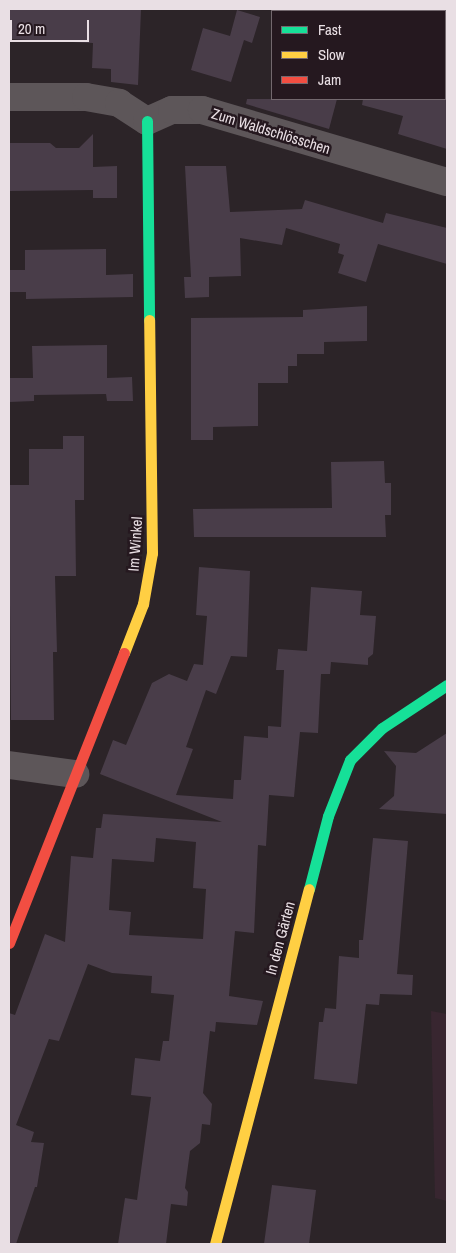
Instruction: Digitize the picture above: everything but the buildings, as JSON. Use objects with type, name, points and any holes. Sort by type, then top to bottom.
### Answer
[{"type":"street","points":[[9,97],[86,97],[119,103],[147,121]]},
{"type":"street","name":"Zum Waldschlösschen","points":[[147,121],[172,110],[202,110],[447,182]]},
{"type":"street","name":"Im Winkel","points":[[9,943],[143,604],[152,553],[147,121]]},
{"type":"street","name":"In den Gärten","points":[[215,1244],[328,816],[350,760],[382,728],[447,685]]},
{"type":"street","points":[[9,765],[75,774]]},
{"type":"shaded area","points":[[431,1011],[447,1014],[447,1201],[435,1198]]},
{"type":"traffic: fast","points":[[147,121],[149,320]]},
{"type":"traffic: fast","points":[[309,889],[328,816],[350,760],[382,728],[447,685]]},
{"type":"traffic: slow","points":[[124,653],[143,604],[152,553],[149,320]]},
{"type":"traffic: slow","points":[[215,1244],[309,889]]},
{"type":"traffic: jam","points":[[9,943],[124,653]]}]
